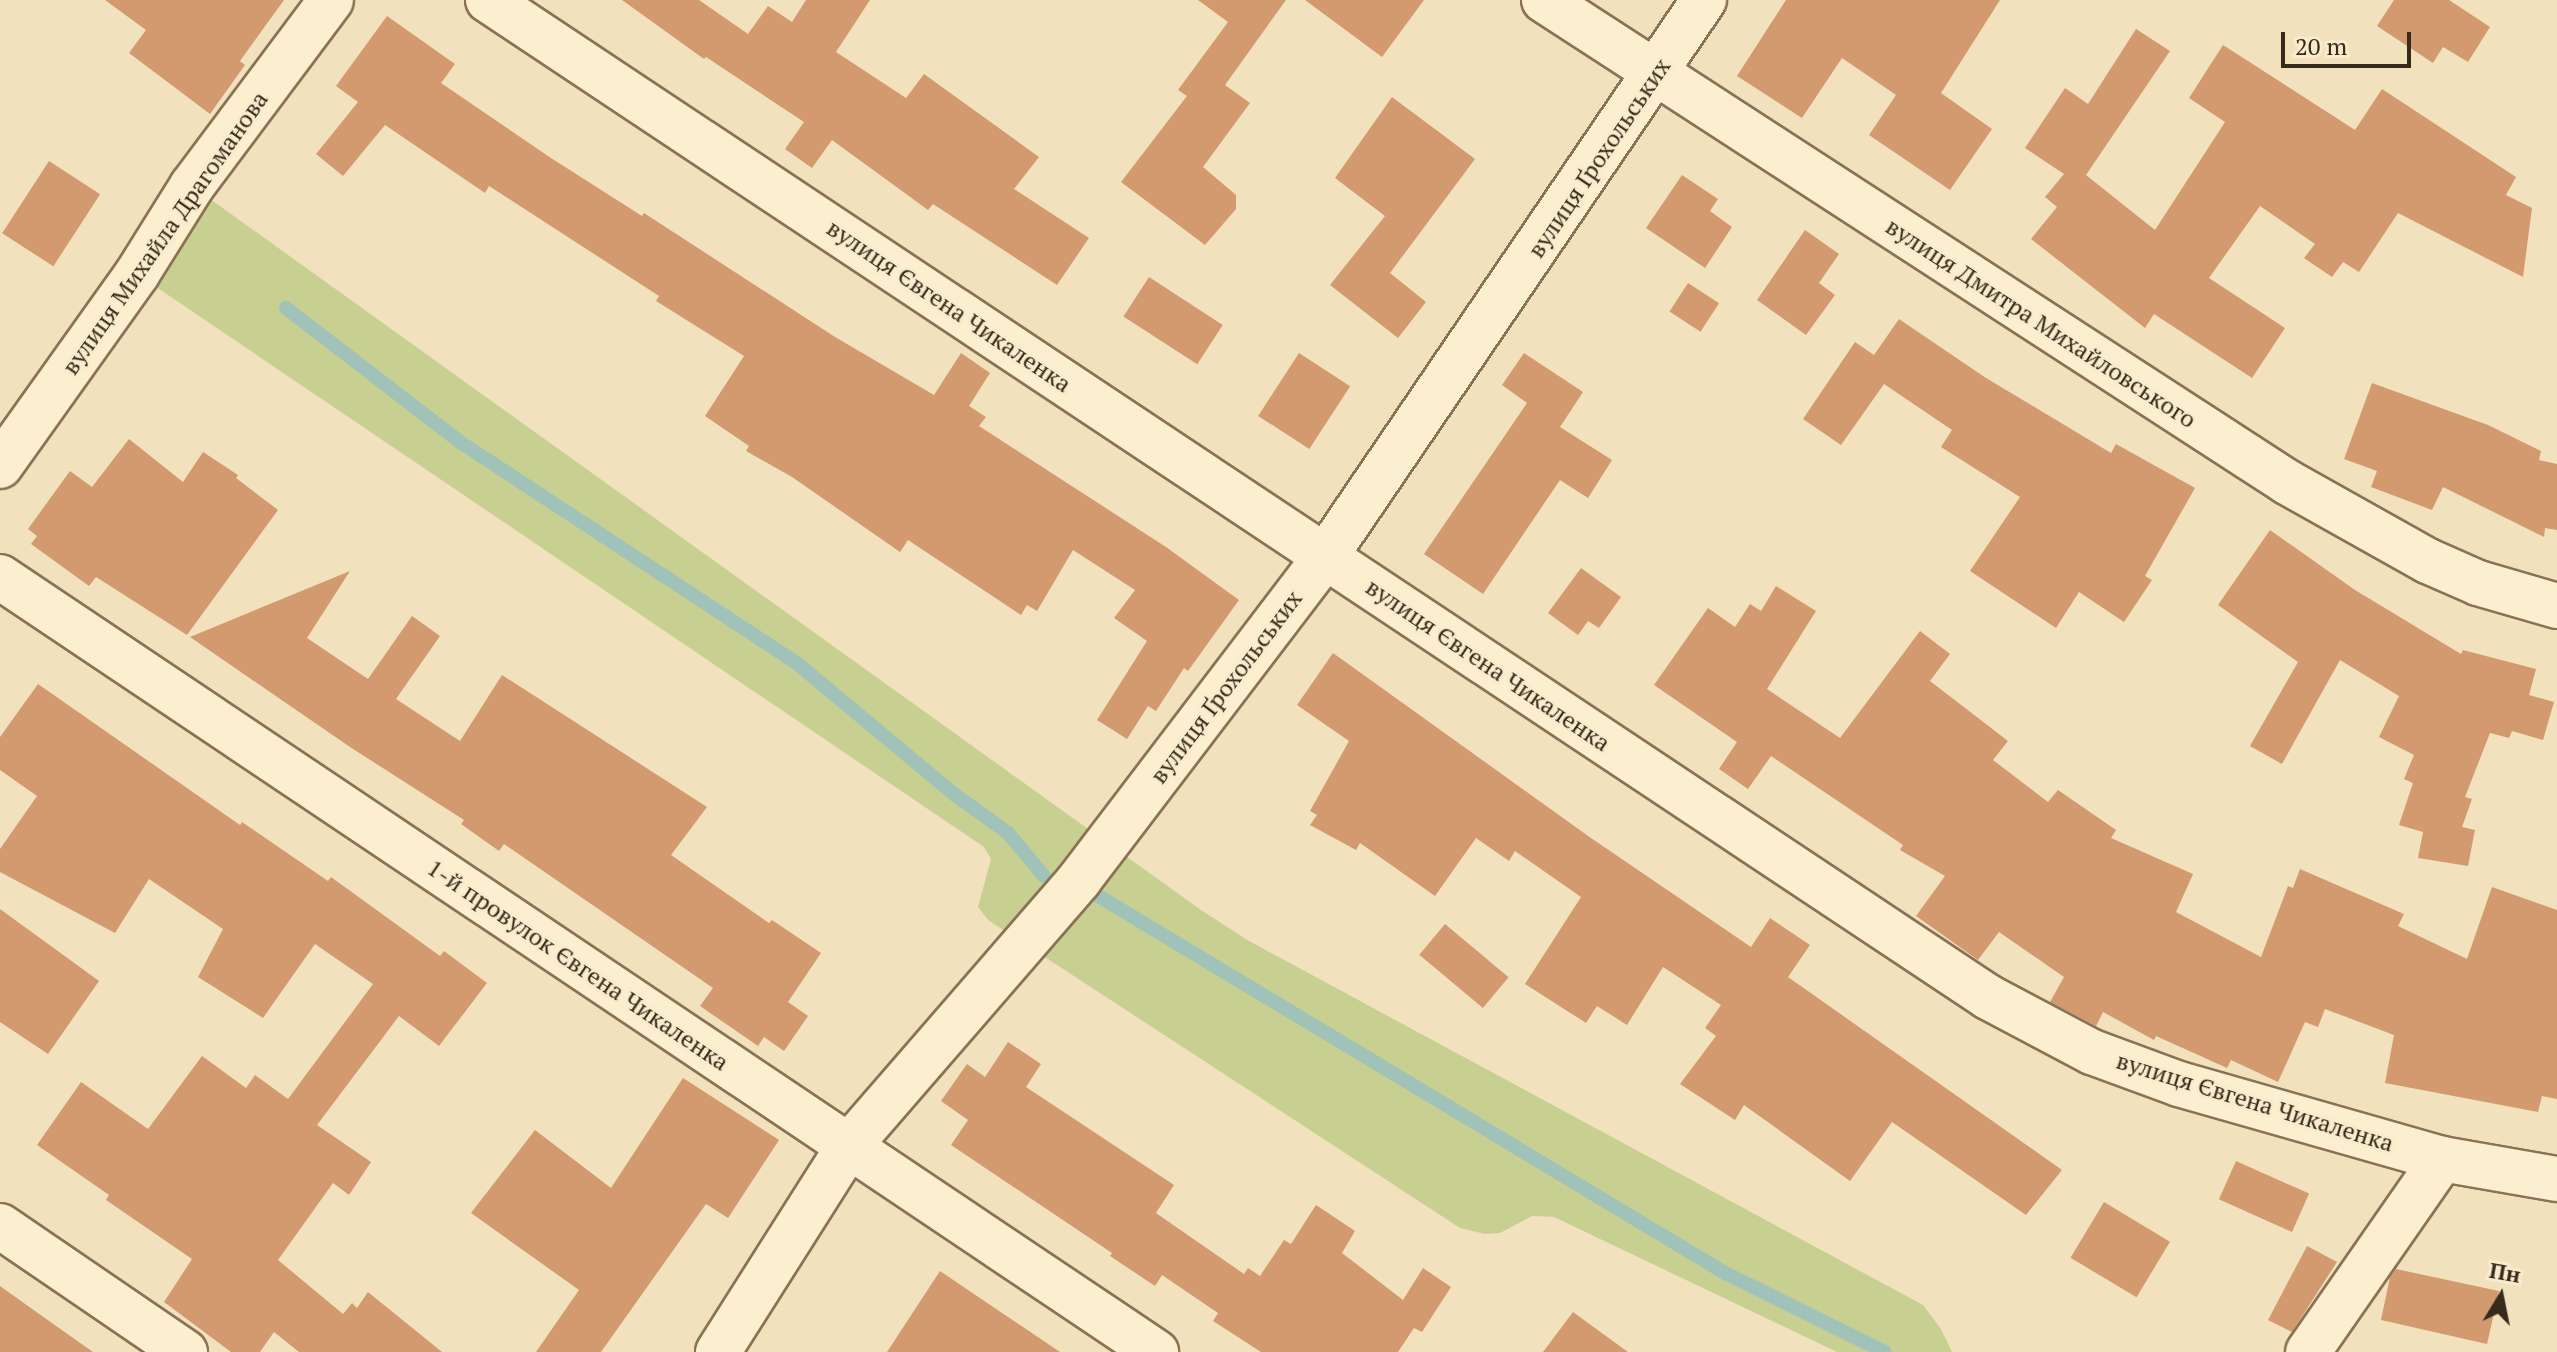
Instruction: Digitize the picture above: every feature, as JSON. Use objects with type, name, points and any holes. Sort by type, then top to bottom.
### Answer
[{"type":"street","name":"вулиця Михайла Драгоманова","points":[[0,466],[137,274],[192,186],[331,0]]},
{"type":"street","name":"вулиця Євгена Чикаленка","points":[[488,0],[1988,997],[2092,1052],[2179,1084],[2442,1159],[2557,1179]]},
{"type":"street","name":"вулиця Дмитра Михайловського","points":[[1544,0],[2287,482],[2428,561],[2478,583],[2557,606]]},
{"type":"street","name":"вулиця Ґрохольських","points":[[718,1352],[848,1147],[1079,880],[1325,557],[1704,0]]},
{"type":"street","name":"1-й провулок Євгена Чикаленка","points":[[0,577],[1156,1352]]},
{"type":"street","points":[[2308,1352],[2442,1159]]},
{"type":"street","points":[[0,1226],[185,1352]]},
{"type":"green space","points":[[192,186],[1201,910],[1249,941],[1923,1305],[1941,1329],[1952,1352],[1837,1352],[1554,1217],[1532,1216],[1500,1233],[1485,1234],[1460,1228],[988,920],[978,907],[991,859],[984,847],[137,274]]},
{"type":"building","points":[[105,0],[284,0],[240,61],[245,65],[210,114],[129,53],[146,30]]},
{"type":"building","points":[[622,0],[699,0],[748,34],[768,6],[792,22],[806,0],[870,0],[836,52],[906,98],[924,74],[1039,157],[1014,189],[1089,238],[1057,285],[933,204],[928,210],[832,140],[812,168],[785,149],[804,122],[706,57],[704,59]]},
{"type":"building","points":[[1198,0],[1286,0],[1225,85],[1250,103],[1203,167],[1236,195],[1236,209],[1205,245],[1121,182],[1187,96],[1178,90],[1228,22]]},
{"type":"building","points":[[1305,0],[1424,0],[1382,57]]},
{"type":"building","points":[[1786,0],[2000,0],[1941,93],[1992,129],[1950,190],[1869,135],[1896,95],[1842,58],[1802,118],[1737,76]]},
{"type":"building","points":[[2394,0],[2449,0],[2490,27],[2468,62],[2443,47],[2433,63],[2377,26]]},
{"type":"building","points":[[387,16],[455,64],[441,83],[551,158],[642,216],[644,213],[835,337],[934,395],[961,353],[990,373],[969,406],[986,417],[979,426],[1166,547],[1239,600],[1188,671],[1184,668],[1156,711],[1148,706],[1127,739],[1097,720],[1147,641],[1114,618],[1135,590],[1073,550],[1037,611],[1027,605],[1021,615],[908,540],[900,552],[792,477],[746,451],[749,446],[705,416],[744,356],[656,301],[659,296],[489,186],[485,193],[385,125],[343,176],[316,154],[358,102],[336,86]]},
{"type":"building","points":[[2136,29],[2170,51],[2086,175],[2155,230],[2225,122],[2189,98],[2223,45],[2355,130],[2382,89],[2516,177],[2506,195],[2532,208],[2523,277],[2398,213],[2359,272],[2343,262],[2332,277],[2304,258],[2315,244],[2260,206],[2209,278],[2285,328],[2252,378],[2154,314],[2145,328],[2031,239],[2057,207],[2045,197],[2064,174],[2025,148],[2065,88],[2088,104]]},
{"type":"building","points":[[1392,97],[1475,159],[1390,273],[1426,302],[1398,338],[1330,285],[1385,216],[1335,178]]},
{"type":"building","points":[[49,161],[100,194],[53,266],[2,233]]},
{"type":"building","points":[[1682,175],[1718,199],[1710,211],[1732,227],[1705,268],[1646,228]]},
{"type":"building","points":[[1805,230],[1839,254],[1819,283],[1835,295],[1806,335],[1757,300]]},
{"type":"building","points":[[1149,277],[1223,325],[1197,364],[1123,316]]},
{"type":"building","points":[[1688,283],[1719,303],[1701,332],[1669,312]]},
{"type":"building","points":[[1899,319],[1986,378],[2111,453],[2116,444],[2195,488],[2145,576],[2152,580],[2124,622],[2079,592],[2056,628],[1970,571],[2020,497],[1941,447],[1952,430],[1884,384],[1841,445],[1803,419],[1855,342],[1874,355]]},
{"type":"building","points":[[1299,353],[1350,386],[1309,449],[1258,416]]},
{"type":"building","points":[[1524,353],[1583,392],[1560,427],[1612,460],[1588,498],[1560,480],[1483,594],[1424,554],[1527,403],[1502,385]]},
{"type":"building","points":[[2372,383],[2488,425],[2541,451],[2539,460],[2557,464],[2557,530],[2545,528],[2544,537],[2443,487],[2432,510],[2371,487],[2377,471],[2344,459]]},
{"type":"building","points":[[129,439],[183,482],[203,452],[238,475],[236,478],[278,510],[187,635],[96,577],[89,586],[31,544],[37,536],[28,529],[70,471],[92,487]]},
{"type":"building","points":[[2270,530],[2355,590],[2461,654],[2463,650],[2536,669],[2529,695],[2554,702],[2543,740],[2512,731],[2509,738],[2490,733],[2465,797],[2472,799],[2462,827],[2475,830],[2468,866],[2418,858],[2423,832],[2399,825],[2413,783],[2404,779],[2414,755],[2379,737],[2399,696],[2340,660],[2282,764],[2250,746],[2298,662],[2218,605]]},
{"type":"building","points":[[1581,568],[1621,597],[1599,628],[1588,621],[1578,635],[1548,613]]},
{"type":"building","points":[[350,571],[307,638],[368,679],[412,616],[440,636],[396,699],[460,741],[502,675],[707,807],[671,855],[769,923],[772,920],[821,953],[788,1002],[808,1016],[784,1051],[764,1037],[758,1046],[700,1006],[713,988],[504,844],[499,851],[461,824],[464,820],[350,747],[190,637]]},
{"type":"building","points":[[1776,586],[1816,611],[1767,689],[1840,738],[1920,631],[1950,654],[1930,681],[2008,741],[1993,760],[2048,802],[2058,790],[2116,830],[2111,838],[2193,874],[2176,912],[2261,957],[2288,886],[2293,888],[2300,869],[2404,914],[2398,926],[2467,959],[2492,887],[2557,910],[2557,1099],[2542,1096],[2538,1112],[2385,1083],[2394,1035],[2325,1009],[2318,1027],[2305,1022],[2278,1082],[2231,1060],[2227,1068],[2156,1036],[2154,1040],[2103,1012],[2096,1026],[2050,1002],[2064,977],[1999,932],[1978,960],[1916,916],[1945,876],[1900,850],[1903,845],[1771,756],[1748,789],[1719,769],[1737,742],[1654,685],[1708,608],[1735,627],[1750,604],[1761,611]]},
{"type":"building","points":[[1333,653],[1591,838],[1751,947],[1770,918],[1810,945],[1788,977],[2062,1170],[2026,1215],[1892,1122],[1850,1181],[1744,1105],[1735,1120],[1680,1084],[1716,1036],[1705,1028],[1721,1005],[1663,967],[1627,1025],[1597,1006],[1586,1023],[1525,984],[1581,897],[1515,851],[1509,861],[1476,838],[1435,896],[1360,843],[1356,850],[1310,825],[1317,815],[1310,811],[1349,741],[1297,705]]},
{"type":"building","points":[[38,684],[240,825],[242,822],[328,881],[331,877],[440,956],[444,951],[487,983],[439,1046],[399,1016],[317,1125],[371,1162],[349,1195],[333,1183],[278,1260],[343,1314],[352,1303],[357,1308],[368,1292],[442,1352],[299,1352],[274,1332],[260,1352],[231,1352],[164,1302],[192,1259],[106,1200],[109,1195],[37,1145],[81,1082],[148,1129],[202,1056],[246,1088],[255,1075],[288,1099],[373,984],[315,944],[263,1018],[198,977],[223,929],[149,879],[115,933],[0,872],[0,849],[37,796],[0,770],[0,737]]},
{"type":"building","points":[[0,909],[99,981],[48,1054],[0,1022]]},
{"type":"building","points":[[1445,924],[1509,977],[1483,1008],[1419,955]]},
{"type":"building","points":[[1008,1042],[1041,1064],[1026,1087],[1174,1185],[1156,1213],[1244,1274],[1248,1268],[1260,1276],[1284,1240],[1291,1244],[1316,1205],[1355,1231],[1342,1253],[1403,1300],[1423,1268],[1451,1287],[1422,1332],[1414,1328],[1398,1352],[1261,1352],[1213,1321],[1218,1313],[1162,1275],[1155,1286],[1110,1256],[1112,1253],[951,1145],[968,1120],[941,1101],[967,1064],[985,1077]]},
{"type":"building","points":[[683,1078],[779,1140],[728,1218],[706,1204],[601,1352],[536,1352],[579,1290],[471,1213],[535,1130],[611,1188]]},
{"type":"building","points":[[2236,1161],[2309,1194],[2292,1232],[2219,1199]]},
{"type":"building","points":[[2104,1202],[2170,1242],[2137,1297],[2071,1258]]},
{"type":"building","points":[[2307,1246],[2337,1262],[2292,1332],[2268,1320]]},
{"type":"building","points":[[2396,1269],[2499,1291],[2487,1344],[2381,1320],[2390,1277]]},
{"type":"building","points":[[940,1271],[1060,1352],[887,1352]]},
{"type":"building","points":[[0,1286],[42,1316],[93,1352],[0,1352]]},
{"type":"building","points":[[1573,1312],[1628,1352],[1543,1352]]},
{"type":"waterway","points":[[286,308],[460,442],[799,665],[955,795],[1008,833],[1044,876]]},
{"type":"waterway","points":[[1090,891],[1725,1273],[1885,1352]]}]
